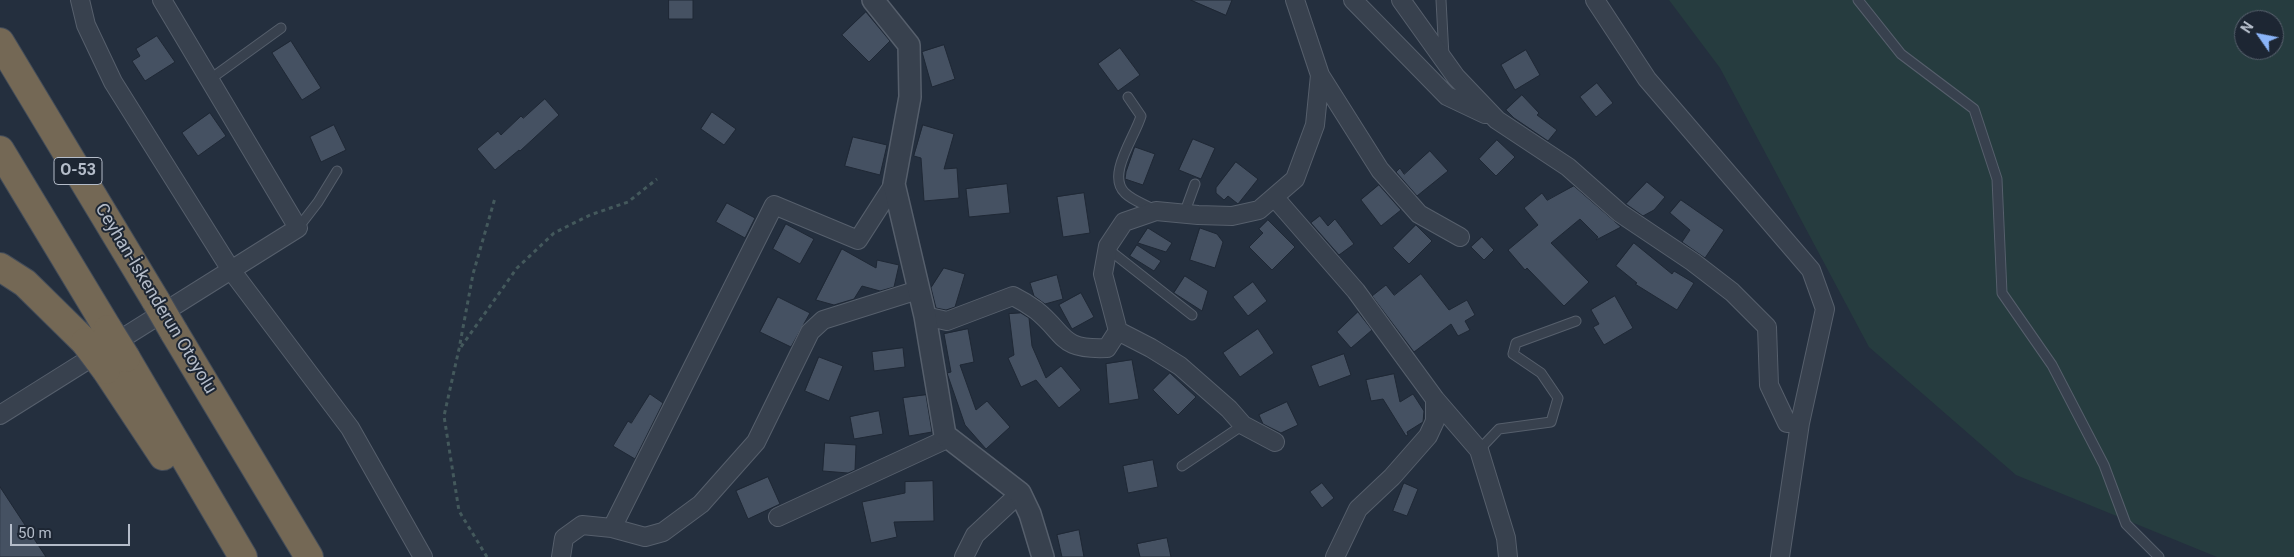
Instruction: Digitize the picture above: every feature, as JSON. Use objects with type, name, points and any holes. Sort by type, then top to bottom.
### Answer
[{"type":"highway","name":"Ceyhan-İskenderun Otoyolu","points":[[0,42],[310,557]]},
{"type":"highway","points":[[0,150],[96,336],[243,557]]},
{"type":"highway","points":[[0,267],[25,283],[96,336]]},
{"type":"highway","points":[[116,364],[229,557]]},
{"type":"street","points":[[80,0],[86,26],[113,82],[231,270],[350,428],[423,557]]},
{"type":"street","points":[[0,415],[298,228],[162,0]]},
{"type":"street","points":[[612,528],[774,205],[858,240],[894,184],[910,97],[909,45],[873,0]]},
{"type":"street","points":[[1294,0],[1320,75],[1380,170],[1419,214],[1460,237]]},
{"type":"street","points":[[1353,0],[1447,96],[1497,120],[1568,166],[1620,213],[1693,262],[1732,292],[1767,327],[1769,385],[1787,423],[1800,423]]},
{"type":"street","points":[[1401,0],[1456,78],[1497,120]]},
{"type":"street","points":[[1595,0],[1646,78],[1811,270],[1825,309],[1800,423],[1780,557]]},
{"type":"street","points":[[1275,442],[1243,424],[1230,409],[1180,366],[1118,331],[1103,274],[1108,249],[1124,222],[1156,211],[1232,216],[1259,210],[1295,179],[1315,125],[1320,75]]},
{"type":"street","points":[[894,184],[924,316],[945,435],[1020,493],[1030,514],[1043,557]]},
{"type":"street","points":[[1274,198],[1356,291],[1435,399],[1479,450],[1506,538],[1508,557]]},
{"type":"street","points":[[561,557],[564,538],[582,525],[612,528],[645,537],[663,532],[701,504],[756,442],[810,332],[823,320],[918,290]]},
{"type":"street","points":[[924,316],[947,321],[1013,296],[1036,311],[1067,343],[1088,349],[1107,348],[1118,331]]},
{"type":"street","points":[[1335,557],[1358,509],[1392,477],[1428,436],[1435,421],[1435,399]]},
{"type":"street","points":[[778,518],[949,438]]},
{"type":"street","points":[[964,557],[975,535],[1020,493]]},
{"type":"lane","points":[[1441,0],[1444,61]]},
{"type":"lane","points":[[1858,0],[1901,54],[1974,109],[1997,179],[2002,293],[2052,365],[2104,465],[2126,524],[2159,557]]},
{"type":"lane","points":[[209,80],[281,28]]},
{"type":"lane","points":[[1128,97],[1141,116],[1120,167],[1118,177],[1120,187],[1126,194],[1156,211]]},
{"type":"lane","points":[[298,228],[338,171]]},
{"type":"lane","points":[[1184,214],[1195,184]]},
{"type":"lane","points":[[1108,249],[1192,315]]},
{"type":"lane","points":[[1479,450],[1499,429],[1551,422],[1558,398],[1541,373],[1513,354],[1516,343],[1576,321]]},
{"type":"lane","points":[[1182,466],[1243,424]]},
{"type":"path","points":[[459,349],[517,268],[554,233],[590,214],[628,202],[657,179]]},
{"type":"path","points":[[487,557],[459,511],[444,416],[473,274],[495,198]]},
{"type":"green space","points":[[1669,0],[2294,0],[2294,557],[2217,557],[2016,475],[1869,347],[1720,68]]},
{"type":"building","points":[[669,0],[693,0],[693,19],[669,19]]},
{"type":"building","points":[[1191,0],[1232,0],[1226,15]]},
{"type":"building","points":[[866,12],[890,41],[869,62],[842,35]]},
{"type":"building","points":[[157,36],[175,62],[145,81],[132,61],[140,56],[136,49]]},
{"type":"building","points":[[291,41],[321,88],[302,100],[272,53]]},
{"type":"building","points":[[944,45],[955,79],[932,87],[922,52]]},
{"type":"building","points":[[1120,48],[1140,75],[1118,91],[1098,64]]},
{"type":"building","points":[[1526,50],[1540,75],[1515,90],[1501,65]]},
{"type":"building","points":[[1597,83],[1613,103],[1596,117],[1580,97]]},
{"type":"building","points":[[1522,95],[1539,113],[1537,115],[1557,130],[1548,141],[1514,118],[1506,110]]},
{"type":"building","points":[[545,99],[559,115],[520,151],[495,170],[477,149],[498,131],[501,135],[521,116],[523,118]]},
{"type":"building","points":[[712,112],[736,129],[724,145],[701,129]]},
{"type":"building","points":[[210,113],[226,136],[198,156],[182,133]]},
{"type":"building","points":[[334,125],[346,150],[321,162],[310,137]]},
{"type":"building","points":[[923,125],[954,134],[944,169],[957,168],[959,198],[924,201],[921,158],[914,156]]},
{"type":"building","points":[[853,137],[887,145],[880,175],[845,166]]},
{"type":"building","points":[[1193,139],[1215,148],[1201,179],[1179,170]]},
{"type":"building","points":[[1497,140],[1515,157],[1496,176],[1479,159]]},
{"type":"building","points":[[1135,147],[1155,154],[1143,185],[1125,179]]},
{"type":"building","points":[[1430,151],[1448,171],[1417,196],[1396,172],[1400,168],[1404,174]]},
{"type":"building","points":[[1236,162],[1258,179],[1238,204],[1228,196],[1224,200],[1216,193],[1216,188]]},
{"type":"building","points":[[1647,182],[1665,197],[1654,210],[1643,216],[1626,204]]},
{"type":"building","points":[[1007,184],[1010,213],[969,217],[966,189]]},
{"type":"building","points":[[1379,185],[1401,210],[1381,226],[1361,200]]},
{"type":"building","points":[[1574,186],[1621,227],[1596,240],[1598,237],[1580,219],[1551,243],[1589,282],[1564,306],[1527,268],[1525,270],[1508,250],[1538,225],[1524,208],[1542,193],[1547,200]]},
{"type":"building","points":[[1084,193],[1090,233],[1063,237],[1057,197]]},
{"type":"building","points":[[1681,200],[1724,230],[1705,258],[1682,242],[1690,230],[1670,213]]},
{"type":"building","points":[[727,203],[755,218],[745,238],[716,222]]},
{"type":"building","points":[[1320,216],[1328,226],[1335,219],[1354,244],[1339,255],[1311,223]]},
{"type":"building","points":[[1268,220],[1295,247],[1272,270],[1249,247],[1263,233],[1259,229]]},
{"type":"building","points":[[786,224],[814,239],[800,264],[773,249]]},
{"type":"building","points":[[1416,225],[1432,241],[1409,264],[1393,248]]},
{"type":"building","points":[[1148,228],[1172,243],[1166,252],[1138,243]]},
{"type":"building","points":[[1200,228],[1217,234],[1223,242],[1215,268],[1190,260]]},
{"type":"building","points":[[1482,237],[1494,250],[1484,260],[1471,247]]},
{"type":"building","points":[[1634,243],[1672,274],[1674,271],[1694,283],[1677,310],[1635,284],[1637,283],[1616,266]]},
{"type":"building","points":[[1137,245],[1161,261],[1154,271],[1130,256]]},
{"type":"building","points":[[842,249],[876,268],[877,260],[899,265],[894,287],[880,291],[862,286],[854,299],[834,305],[816,300]]},
{"type":"building","points":[[944,268],[965,274],[955,307],[946,310],[936,308],[931,288]]},
{"type":"building","points":[[1421,274],[1449,310],[1467,300],[1475,315],[1465,321],[1470,330],[1458,336],[1451,324],[1414,352],[1372,296],[1386,285],[1394,295]]},
{"type":"building","points":[[1057,275],[1063,299],[1045,304],[1034,296],[1030,283]]},
{"type":"building","points":[[1185,276],[1208,291],[1202,311],[1174,293]]},
{"type":"building","points":[[1253,282],[1267,301],[1248,316],[1233,297]]},
{"type":"building","points":[[1081,293],[1094,317],[1072,329],[1059,305]]},
{"type":"building","points":[[1615,296],[1633,328],[1604,345],[1593,327],[1599,324],[1591,310]]},
{"type":"building","points":[[778,297],[810,313],[791,347],[760,332]]},
{"type":"building","points":[[1358,312],[1372,330],[1351,348],[1337,332]]},
{"type":"building","points":[[1021,313],[1029,318],[1032,346],[1046,378],[1061,366],[1081,390],[1059,408],[1036,380],[1021,387],[1008,358],[1014,355],[1009,314]]},
{"type":"building","points":[[968,329],[974,362],[960,365],[976,410],[987,401],[1010,427],[986,449],[965,425],[947,373],[951,372],[944,334]]},
{"type":"building","points":[[1258,329],[1274,353],[1240,377],[1223,353]]},
{"type":"building","points":[[903,348],[905,367],[874,371],[872,352]]},
{"type":"building","points":[[1344,354],[1351,375],[1319,387],[1311,366]]},
{"type":"building","points":[[819,357],[843,366],[829,401],[805,391]]},
{"type":"building","points":[[1132,360],[1139,399],[1109,404],[1106,364]]},
{"type":"building","points":[[1170,373],[1196,397],[1178,415],[1153,390]]},
{"type":"building","points":[[1394,374],[1400,402],[1413,394],[1424,411],[1423,422],[1407,432],[1408,435],[1406,436],[1383,399],[1371,401],[1366,380]]},
{"type":"building","points":[[650,394],[663,403],[635,459],[613,446],[628,421],[631,423]]},
{"type":"building","points":[[926,395],[932,432],[909,436],[903,398]]},
{"type":"building","points":[[1287,402],[1298,425],[1281,433],[1263,424],[1259,415]]},
{"type":"building","points":[[879,411],[883,434],[854,439],[850,417]]},
{"type":"building","points":[[825,443],[856,445],[855,470],[848,473],[823,471]]},
{"type":"building","points":[[1153,460],[1158,487],[1128,493],[1123,466]]},
{"type":"building","points":[[768,477],[780,504],[748,519],[736,491]]},
{"type":"building","points":[[933,481],[934,521],[894,522],[897,537],[871,543],[862,502],[905,493],[905,482]]},
{"type":"building","points":[[1322,483],[1334,498],[1322,508],[1310,492]]},
{"type":"building","points":[[1404,483],[1418,489],[1407,516],[1393,511]]},
{"type":"building","points":[[0,487],[46,557],[0,557]]},
{"type":"building","points":[[1079,530],[1084,557],[1062,557],[1057,535]]},
{"type":"building","points":[[1167,538],[1171,557],[1140,557],[1137,544]]}]
